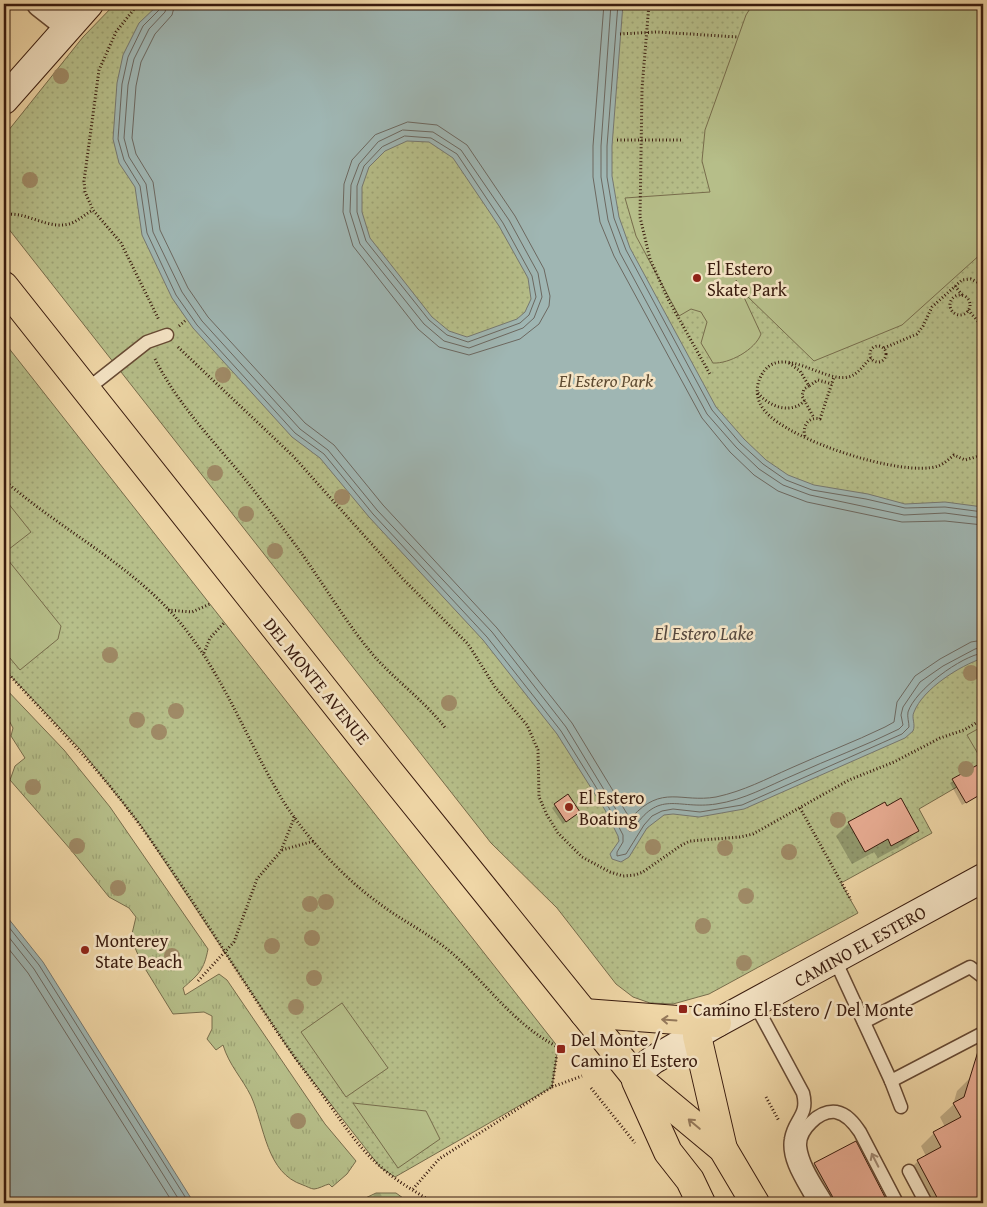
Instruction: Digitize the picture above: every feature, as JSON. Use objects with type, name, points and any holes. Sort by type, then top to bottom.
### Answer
[{"type":"main road","name":"DEL MONTE AVENUE","points":[[4,286],[634,1075],[723,1149],[755,1203]]},
{"type":"main road","points":[[584,1013],[707,1029],[723,1149]]},
{"type":"main road","name":"DEL MONTE AVENUE","points":[[634,1075],[668,1152],[690,1180],[701,1203]]},
{"type":"street","points":[[40,4],[68,26]]},
{"type":"street","points":[[4,100],[89,4]]},
{"type":"street","name":"CAMINO EL ESTERO","points":[[634,1075],[653,1060],[707,1029],[983,878]]},
{"type":"lane","points":[[86,390],[147,342],[167,335]]},
{"type":"lane","points":[[835,960],[891,1081],[901,1107]]},
{"type":"lane","points":[[864,1022],[970,967],[983,978]]},
{"type":"lane","points":[[755,1004],[803,1093],[806,1104],[804,1112],[790,1140],[795,1166],[815,1203]]},
{"type":"lane","points":[[891,1081],[983,1033]]},
{"type":"lane","points":[[827,1203],[805,1162],[800,1148],[800,1139],[816,1118],[828,1112],[837,1112],[854,1122],[897,1203]]},
{"type":"lane","points":[[909,1171],[926,1203]]},
{"type":"path","points":[[138,4],[116,32],[99,70],[84,168],[85,192],[93,210],[121,243],[142,290],[167,335],[183,354],[225,390],[293,456],[402,578],[468,644],[495,687],[527,725],[538,750],[539,797],[547,815],[558,832],[582,857],[610,872],[623,876],[635,875],[643,872],[690,841],[740,837],[753,834],[849,780],[894,762],[940,738],[964,730],[983,719]]},
{"type":"path","points":[[648,4],[638,180],[640,216],[648,251],[668,299],[710,376]]},
{"type":"path","points":[[620,34],[646,32],[700,33],[738,37]]},
{"type":"path","points":[[617,140],[641,138],[681,140]]},
{"type":"path","points":[[4,215],[17,214],[47,223],[67,225],[93,210]]},
{"type":"path","points":[[884,348],[886,353],[883,361],[875,362],[869,353],[874,346],[884,348],[917,334],[932,307],[966,278],[983,285]]},
{"type":"path","points":[[955,286],[969,301],[968,310],[983,327]]},
{"type":"path","points":[[962,295],[953,298],[950,304],[951,310],[960,314],[968,310]]},
{"type":"path","points":[[147,342],[166,381],[184,408],[259,497],[314,571],[353,630],[396,679],[434,713],[446,729]]},
{"type":"path","points":[[871,358],[857,374],[847,378],[834,377],[821,371],[812,371],[798,364],[784,362],[765,370],[761,376],[757,393],[761,406],[766,413],[792,431],[864,461],[917,467],[938,466],[954,455],[965,460],[982,454]]},
{"type":"path","points":[[784,362],[800,371],[809,386]]},
{"type":"path","points":[[805,437],[806,424],[814,418],[820,419],[834,377]]},
{"type":"path","points":[[814,418],[805,400],[802,399],[802,393],[806,387],[818,380],[832,384]]},
{"type":"path","points":[[757,393],[765,401],[782,408],[795,408],[805,400]]},
{"type":"path","points":[[4,480],[35,507],[100,552],[168,610],[204,654],[222,682],[269,776],[314,841],[346,875],[376,901],[436,940],[465,966],[504,1009],[544,1040],[558,1047],[552,1087]]},
{"type":"path","points":[[168,610],[192,612],[210,604]]},
{"type":"path","points":[[204,654],[210,638],[224,623]]},
{"type":"path","points":[[4,669],[52,718],[106,779],[142,827],[226,952],[257,1004],[294,1057],[358,1141],[380,1167],[434,1203]]},
{"type":"path","points":[[800,808],[851,900]]},
{"type":"path","points":[[198,981],[234,942],[257,879],[281,851],[295,816]]},
{"type":"path","points":[[281,851],[314,841]]},
{"type":"path","points":[[413,1189],[439,1159],[552,1087],[582,1076]]},
{"type":"path","points":[[591,1088],[640,1150]]},
{"type":"path","points":[[766,1097],[778,1120],[783,1125]]},
{"type":"green space","name":"El Estero Park","points":[[115,4],[983,4],[983,792],[974,777],[919,809],[932,833],[841,883],[858,913],[709,994],[673,1004],[650,1003],[633,997],[616,984],[557,908],[491,843],[4,223],[4,136],[83,37]]},
{"type":"green space","points":[[753,4],[983,4],[983,252],[902,325],[814,361],[748,297],[736,280],[761,334],[758,340],[741,355],[719,363],[713,363],[701,343],[707,322],[701,312],[691,309],[679,316],[636,236],[625,198],[710,192],[702,161],[705,130],[746,15]]},
{"type":"green space","points":[[4,342],[558,1047],[552,1087],[395,1177],[380,1167],[294,1057],[142,827],[81,750],[4,669]]},
{"type":"green space","points":[[4,498],[31,532],[4,553]]},
{"type":"green space","points":[[4,555],[61,626],[58,639],[20,670],[4,651]]},
{"type":"green space","points":[[4,687],[64,750],[110,807],[208,949],[205,962],[200,971],[183,988],[185,995],[219,974],[227,980],[325,1124],[356,1161],[347,1174],[332,1187],[329,1184],[311,1189],[291,1179],[281,1170],[268,1148],[251,1096],[223,1045],[216,1050],[207,1039],[212,1029],[212,1016],[204,1012],[173,1014],[141,962],[131,938],[136,917],[129,908],[109,897],[10,780],[15,766],[25,758],[11,736],[13,728],[4,711]]},
{"type":"green space","points":[[983,726],[983,758],[981,759],[967,735]]},
{"type":"green space","points":[[342,1003],[388,1068],[346,1097],[301,1032]]},
{"type":"green space","points":[[353,1103],[426,1111],[440,1139],[398,1168]]},
{"type":"green space","points":[[376,1193],[396,1193],[410,1203],[355,1203]]},
{"type":"water","name":"El Estero Lake","points":[[159,4],[623,4],[612,146],[612,176],[619,217],[630,248],[716,407],[744,439],[766,460],[788,475],[814,485],[868,494],[905,504],[945,502],[983,507],[983,658],[943,679],[925,695],[913,714],[913,731],[905,738],[744,809],[699,817],[673,814],[664,815],[647,828],[629,857],[621,862],[612,859],[610,854],[619,841],[618,836],[605,810],[557,734],[483,640],[369,517],[320,458],[292,437],[193,328],[172,298],[142,235],[135,187],[119,163],[113,139],[117,83],[123,55],[139,23]],"holes":[[[407,141],[429,142],[453,158],[499,226],[528,278],[531,299],[525,312],[517,319],[467,337],[449,331],[432,317],[370,238],[362,212],[362,187],[369,167],[385,151]]]},
{"type":"water","points":[[4,913],[43,962],[194,1203],[4,1203]]},
{"type":"building","points":[[983,762],[983,793],[966,803],[952,779]]},
{"type":"building","name":"El Estero Boating","points":[[568,794],[580,812],[566,822],[554,804]]},
{"type":"building","points":[[901,798],[919,831],[891,846],[888,839],[865,852],[848,822],[885,802],[887,806]]},
{"type":"building","points":[[979,1048],[983,1048],[983,1203],[940,1203],[917,1160],[941,1147],[933,1132],[961,1117],[953,1103],[964,1097]]},
{"type":"building","points":[[856,1141],[888,1203],[836,1203],[814,1163]]},
{"type":"place","name":"El Estero Skate Park","points":[[697,278]]},
{"type":"place","name":"El Estero Boating","points":[[569,807]]},
{"type":"place","name":"Monterey State Beach","points":[[85,950]]},
{"type":"place","name":"Camino El Estero / Del Monte","points":[[683,1009]]},
{"type":"place","name":"Del Monte / Camino El Estero","points":[[561,1049]]}]
